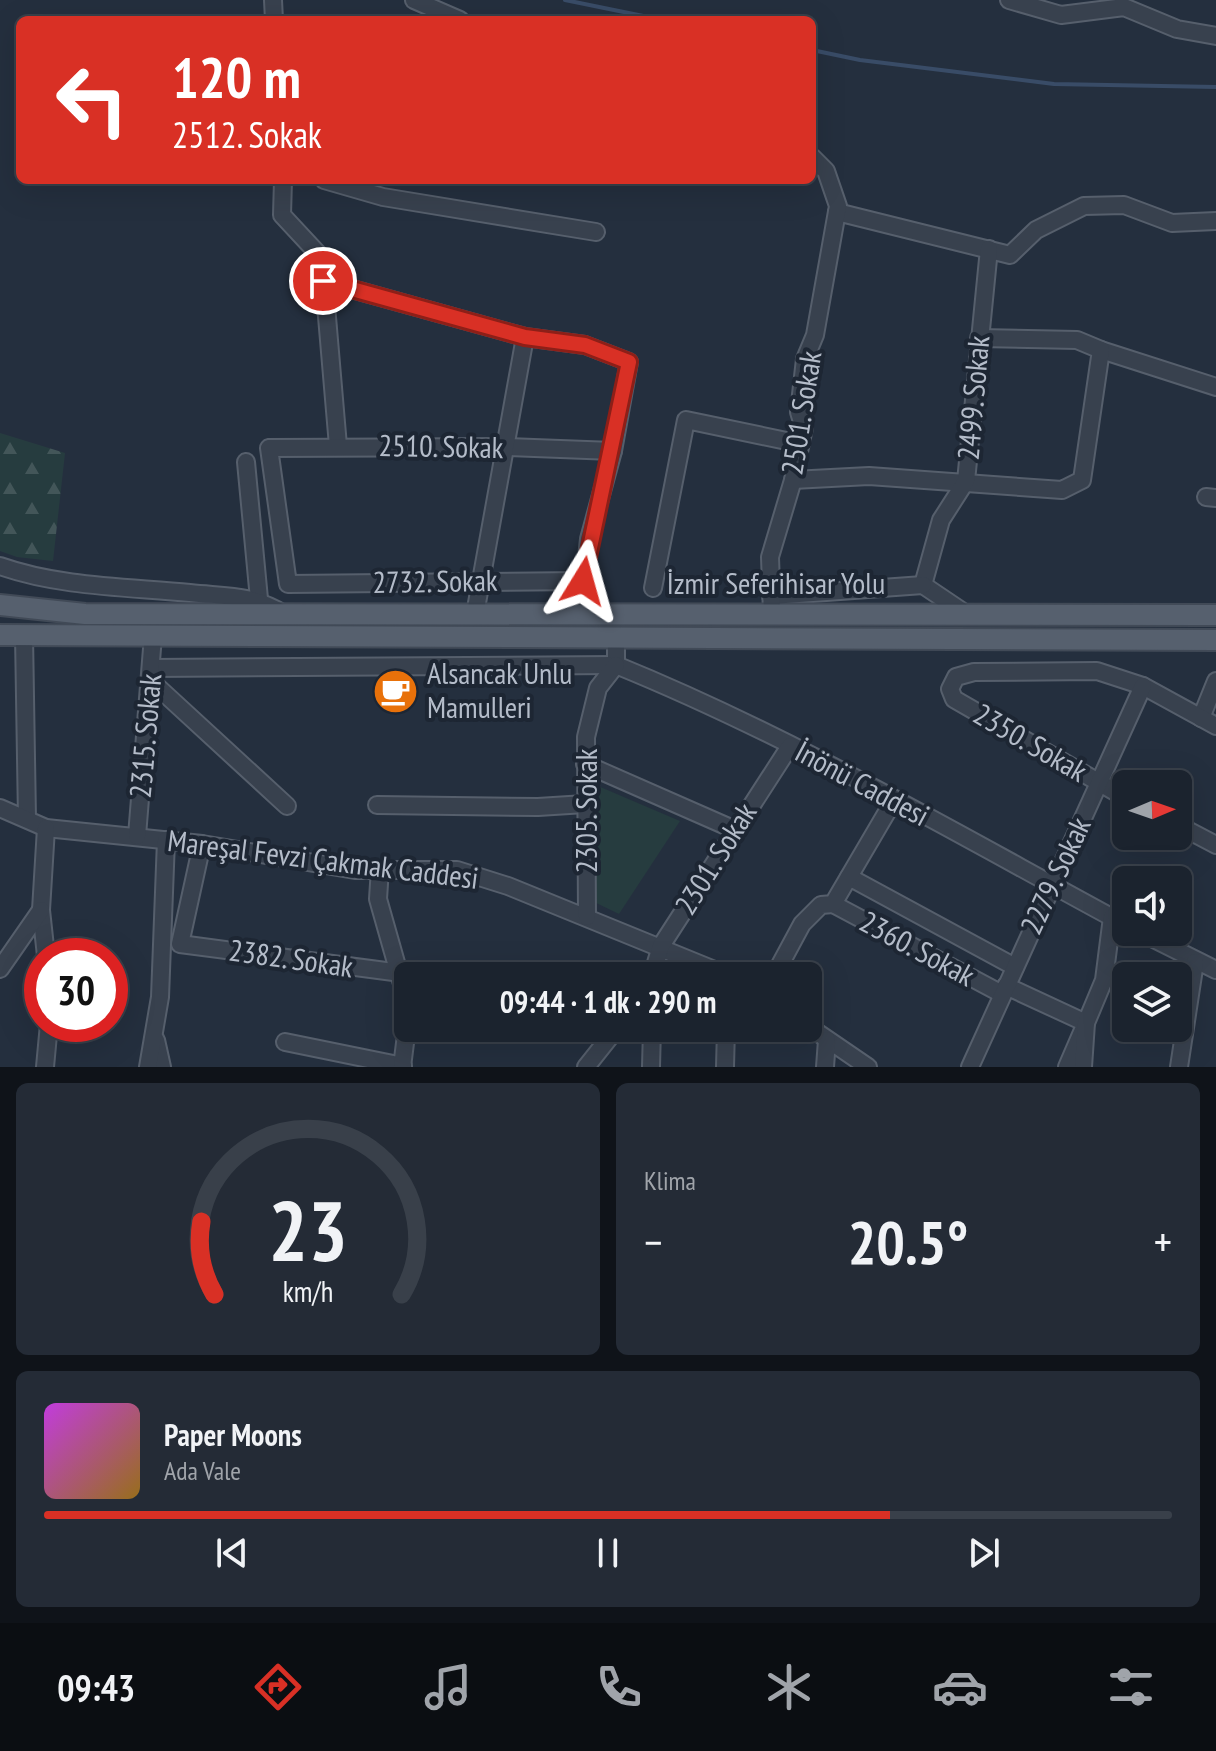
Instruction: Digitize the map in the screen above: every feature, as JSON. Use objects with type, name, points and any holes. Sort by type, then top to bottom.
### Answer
[{"type":"main road","name":"İzmir Seferihisar Yolu","points":[[0,605],[85,614],[475,614],[772,605],[966,614],[1216,615]]},
{"type":"main road","name":"İzmir Seferihisar Yolu","points":[[0,635],[1216,640]]},
{"type":"street","points":[[414,0],[451,16]]},
{"type":"street","points":[[1009,0],[1061,15],[1124,7],[1177,29],[1216,36]]},
{"type":"street","points":[[816,161],[826,171],[837,212],[1010,255],[1036,230],[1084,206],[1124,205],[1172,223],[1216,221]]},
{"type":"street","points":[[283,184],[282,215],[322,258],[338,446]]},
{"type":"street","points":[[338,184],[383,197],[596,232]]},
{"type":"street","name":"2501. Sokak","points":[[772,605],[770,557],[801,444],[804,428],[799,412],[805,359],[815,335],[837,212]]},
{"type":"street","name":"2499. Sokak","points":[[923,585],[941,520],[966,481],[989,249]]},
{"type":"street","points":[[323,281],[525,337],[585,345],[629,362],[613,451],[589,539],[581,612]]},
{"type":"street","points":[[475,614],[525,337]]},
{"type":"street","points":[[979,338],[1077,340],[1216,387]]},
{"type":"street","points":[[793,480],[869,476],[1062,490],[1082,480],[1101,350]]},
{"type":"street","points":[[653,588],[686,420],[801,444]]},
{"type":"street","name":"2510. Sokak","points":[[288,584],[269,448],[507,447],[613,451]]},
{"type":"street","points":[[246,462],[259,599]]},
{"type":"street","points":[[0,566],[95,584],[259,599],[284,614]]},
{"type":"street","name":"2732. Sokak","points":[[288,584],[583,581]]},
{"type":"street","points":[[772,605],[923,585],[966,614]]},
{"type":"street","points":[[24,635],[27,819]]},
{"type":"street","name":"2315. Sokak","points":[[137,836],[153,636]]},
{"type":"street","points":[[151,674],[616,665],[616,639]]},
{"type":"street","name":"İnönü Caddesi","points":[[616,665],[686,693],[1112,917]]},
{"type":"street","name":"2305. Sokak","points":[[587,917],[586,737],[598,688],[616,665]]},
{"type":"street","name":"2350. Sokak","points":[[1112,791],[954,699],[950,689],[956,677],[989,672],[1097,671],[1143,686]]},
{"type":"street","points":[[151,674],[287,806]]},
{"type":"street","points":[[1201,718],[1216,681]]},
{"type":"street","points":[[1143,686],[1216,726]]},
{"type":"street","name":"2279. Sokak","points":[[970,1067],[1143,686]]},
{"type":"street","name":"2301. Sokak","points":[[656,962],[661,946],[733,829],[790,746]]},
{"type":"street","points":[[585,764],[733,829]]},
{"type":"street","points":[[782,962],[802,924],[821,905],[833,904],[894,800]]},
{"type":"street","points":[[377,805],[538,807],[585,804]]},
{"type":"street","name":"Mareşal Fevzi Çakmak Caddesi","points":[[0,808],[46,828],[202,844],[355,870],[457,870],[508,886],[697,962]]},
{"type":"street","points":[[44,938],[41,910],[46,828]]},
{"type":"street","points":[[1192,832],[1216,845]]},
{"type":"street","points":[[148,1067],[160,997],[166,840]]},
{"type":"street","name":"2382. Sokak","points":[[202,844],[180,944],[394,972]]},
{"type":"street","points":[[380,868],[378,899],[398,962]]},
{"type":"street","points":[[849,877],[1015,967]]},
{"type":"street","name":"2360. Sokak","points":[[833,904],[1004,990],[1086,1023]]},
{"type":"street","points":[[0,969],[41,910]]},
{"type":"street","points":[[1067,1067],[1104,980],[1113,946]]},
{"type":"street","points":[[1166,946],[1216,970]]},
{"type":"street","points":[[1179,1067],[1195,962]]},
{"type":"street","points":[[1083,1067],[1086,1023]]},
{"type":"street","points":[[155,1031],[162,1067]]},
{"type":"street","points":[[822,1036],[868,1067]]},
{"type":"street","points":[[825,1067],[827,1040]]},
{"type":"street","points":[[45,1067],[47,1042]]},
{"type":"street","points":[[285,1042],[403,1066],[406,1042]]},
{"type":"street","points":[[586,1067],[606,1042]]},
{"type":"street","points":[[651,1067],[652,1042]]},
{"type":"street","points":[[725,1067],[726,1042]]},
{"type":"green space","points":[[0,433],[65,453],[53,561],[17,557],[0,551]]},
{"type":"green space","points":[[591,783],[680,821],[619,914],[592,901]]},
{"type":"waterway","points":[[565,0],[643,16]]},
{"type":"waterway","points":[[816,51],[860,60],[1054,84],[1216,87]]},
{"type":"place","name":"Alsancak Unlu Mamulleri","points":[[396,691]]},
{"type":"route","points":[[323,281],[525,337],[585,345],[629,362],[613,451],[589,539],[583,581]]}]
